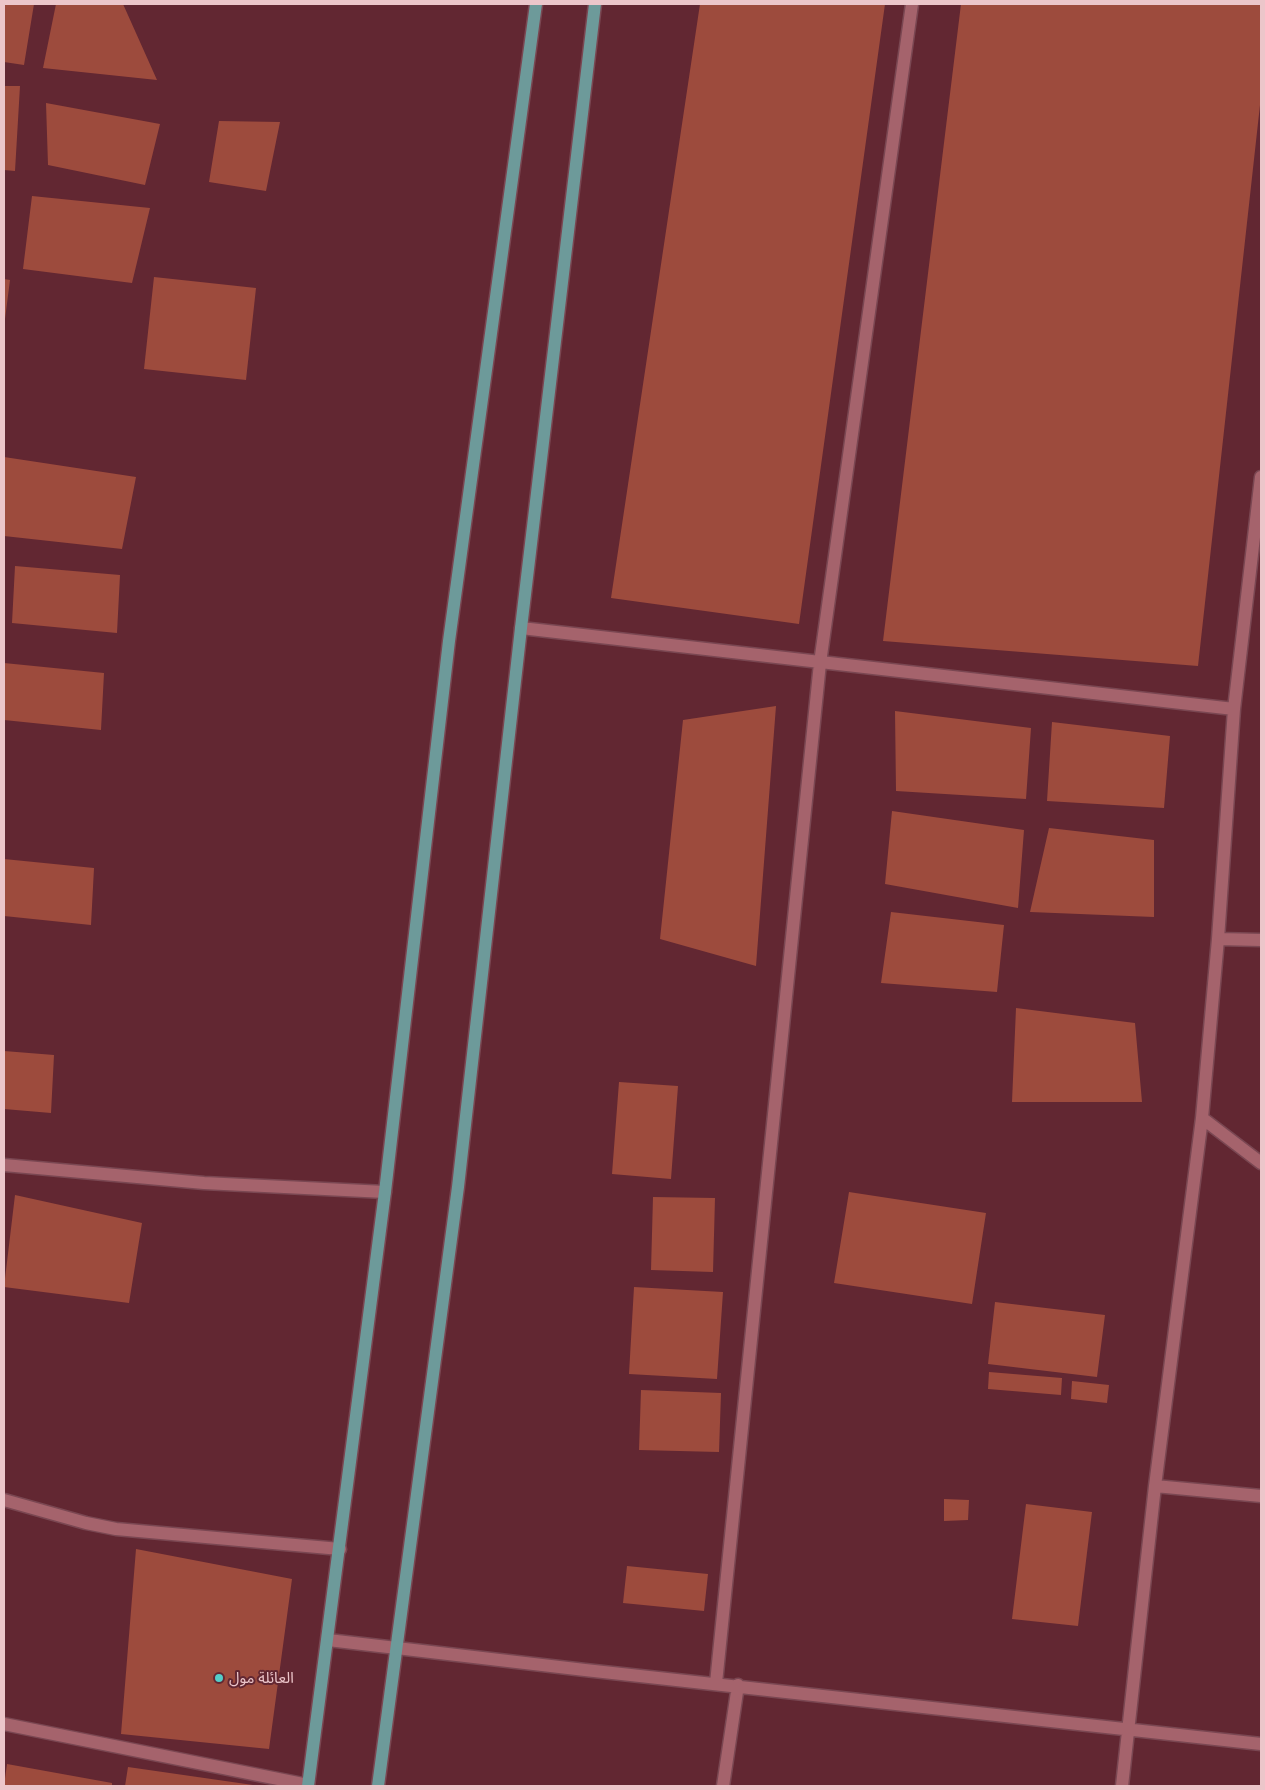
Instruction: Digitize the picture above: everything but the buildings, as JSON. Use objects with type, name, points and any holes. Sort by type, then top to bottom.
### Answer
[{"type":"main road","points":[[308,1786],[385,1192],[449,641],[536,4]]},
{"type":"main road","points":[[378,1786],[458,1187],[521,628],[595,4]]},
{"type":"street","points":[[716,1683],[820,663],[893,122],[912,4]]},
{"type":"street","points":[[1122,1786],[1126,1728],[1202,1118],[1218,939],[1234,708],[1261,477]]},
{"type":"street","points":[[521,628],[1234,708]]},
{"type":"street","points":[[1218,939],[1261,940]]},
{"type":"street","points":[[1202,1118],[1261,1163]]},
{"type":"street","points":[[4,1165],[204,1183],[385,1192]]},
{"type":"street","points":[[1155,1486],[1261,1496]]},
{"type":"street","points":[[4,1500],[86,1524],[116,1529],[340,1549]]},
{"type":"street","points":[[328,1640],[1261,1744]]},
{"type":"street","points":[[723,1786],[738,1685]]},
{"type":"street","points":[[4,1724],[308,1786]]},
{"type":"place","name":"العائلة مول","points":[[219,1678]]}]
